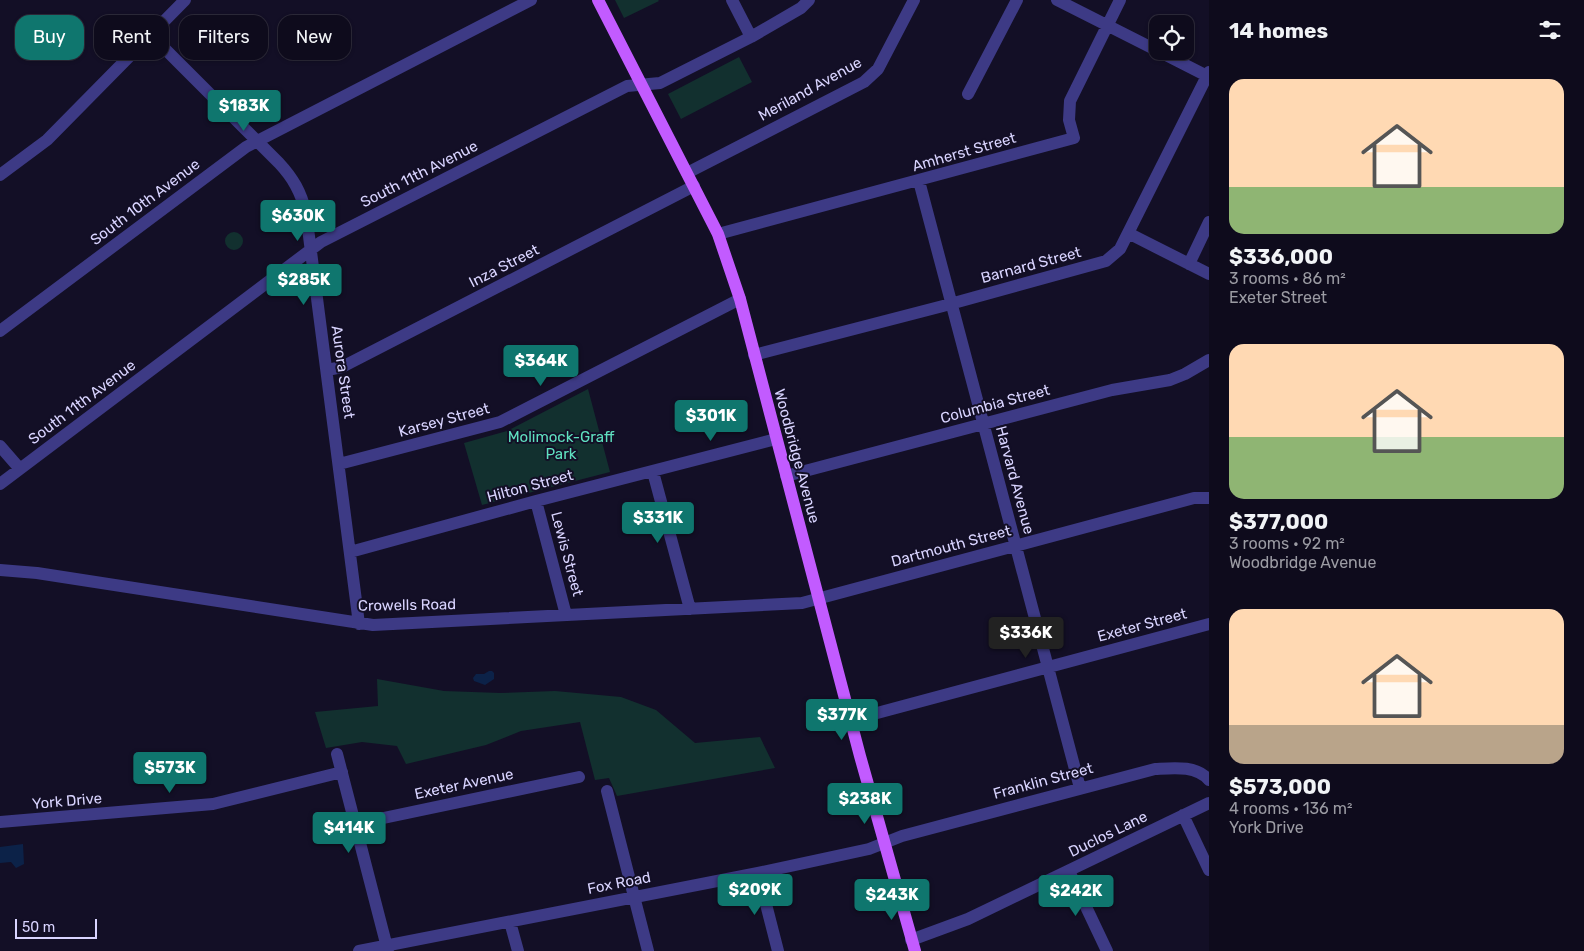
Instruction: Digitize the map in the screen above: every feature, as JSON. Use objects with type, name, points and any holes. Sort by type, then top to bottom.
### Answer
[{"type":"main road","name":"Woodbridge Avenue","points":[[598,0],[718,234],[740,299],[850,720],[912,947]]},
{"type":"street","points":[[169,16],[184,0]]},
{"type":"street","name":"South 10th Avenue","points":[[0,331],[246,147],[531,0]]},
{"type":"street","points":[[732,0],[751,37]]},
{"type":"street","name":"South 11th Avenue","points":[[0,484],[322,242],[627,86],[660,83],[751,37],[801,8],[809,0]]},
{"type":"street","name":"Meriland Avenue","points":[[687,172],[864,82],[878,70],[914,0]]},
{"type":"street","points":[[968,94],[1017,0]]},
{"type":"street","points":[[1057,0],[1149,46]]},
{"type":"street","name":"Amherst Street","points":[[718,234],[1074,138],[1069,120],[1070,101],[1120,0]]},
{"type":"street","name":"Aurora Street","points":[[169,53],[279,163],[297,186],[306,213],[359,624]]},
{"type":"street","points":[[0,175],[47,140],[126,60]]},
{"type":"street","points":[[1177,60],[1208,75]]},
{"type":"street","name":"Barnard Street","points":[[754,356],[1106,261],[1120,249],[1208,75]]},
{"type":"street","name":"Harvard Avenue","points":[[919,181],[1080,788]]},
{"type":"street","name":"Inza Street","points":[[327,370],[342,367],[694,186]]},
{"type":"street","points":[[1189,264],[1209,222]]},
{"type":"street","points":[[1128,233],[1209,274]]},
{"type":"street","name":"Karsey Street","points":[[339,464],[500,422],[740,299]]},
{"type":"street","name":"Columbia Street","points":[[786,476],[1112,390],[1170,380],[1193,370],[1209,360]]},
{"type":"street","name":"Hilton Street","points":[[350,552],[536,501],[776,439]]},
{"type":"street","points":[[0,446],[20,470]]},
{"type":"street","points":[[653,472],[690,609]]},
{"type":"street","name":"Dartmouth Street","points":[[818,599],[1194,498],[1209,498]]},
{"type":"street","name":"Lewis Street","points":[[536,501],[566,615]]},
{"type":"street","name":"Crowells Road","points":[[0,570],[37,573],[372,626],[802,603],[818,599]]},
{"type":"street","name":"Exeter Street","points":[[850,720],[1209,624]]},
{"type":"street","points":[[337,754],[388,948]]},
{"type":"street","name":"Franklin Street","points":[[884,843],[902,836],[1155,769],[1182,768],[1194,771],[1209,780]]},
{"type":"street","name":"York Drive","points":[[0,822],[213,804],[342,772]]},
{"type":"street","name":"Exeter Avenue","points":[[355,824],[579,777]]},
{"type":"street","points":[[607,791],[648,951]]},
{"type":"street","name":"Duclos Lane","points":[[912,947],[1209,802]]},
{"type":"street","points":[[1183,815],[1209,870]]},
{"type":"street","name":"Fox Road","points":[[360,951],[388,948],[758,873],[869,849],[884,843]]},
{"type":"street","points":[[1069,871],[1107,951]]},
{"type":"street","points":[[758,873],[778,951]]},
{"type":"street","points":[[510,922],[518,951]]},
{"type":"green space","points":[[615,0],[658,0],[659,1],[624,18]]},
{"type":"green space","points":[[739,57],[752,82],[681,119],[668,94]]},
{"type":"green space","points":[[234,232],[240,235],[243,241],[240,247],[234,250],[228,247],[225,241],[228,235]]},
{"type":"green space","name":"Molimock-Graff Park","points":[[588,389],[610,472],[482,505],[464,443],[507,431]]},
{"type":"green space","points":[[377,679],[444,691],[500,693],[555,691],[621,697],[656,710],[695,743],[760,737],[775,768],[617,796],[609,778],[595,780],[580,722],[521,731],[486,745],[406,764],[397,746],[362,742],[326,748],[315,712],[378,706]]},
{"type":"water","points":[[489,671],[494,673],[494,679],[485,685],[474,681],[473,678],[476,674],[484,674]]},
{"type":"water","points":[[23,844],[24,864],[16,868],[11,862],[0,863],[0,847]]}]
